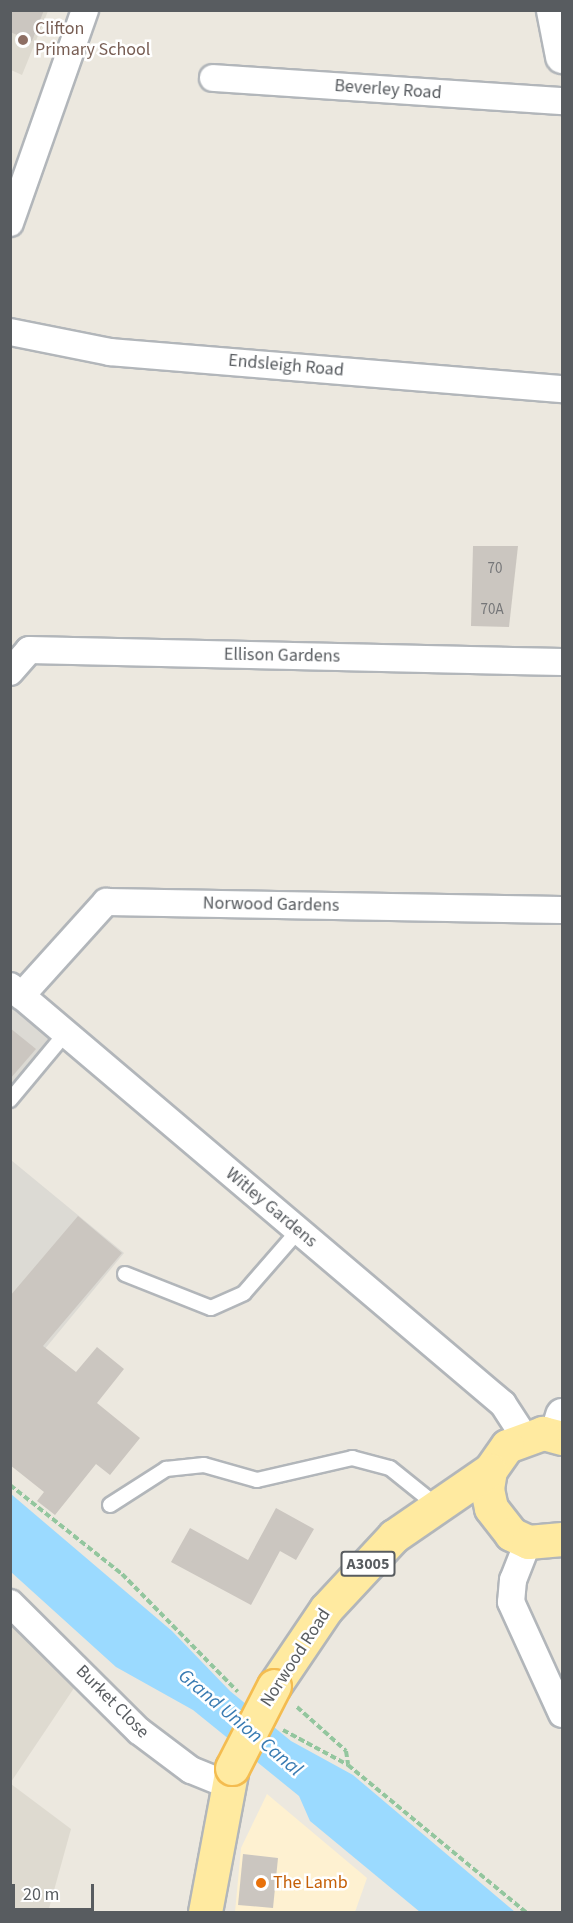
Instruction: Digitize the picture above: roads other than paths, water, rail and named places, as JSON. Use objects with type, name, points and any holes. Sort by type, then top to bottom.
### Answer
[{"type":"main road","points":[[524,1436],[560,1429]]},
{"type":"main road","name":"A3005","points":[[490,1470],[500,1453],[524,1436]]},
{"type":"main road","points":[[490,1470],[490,1508],[511,1534],[528,1542],[562,1539]]},
{"type":"main road","name":"Norwood Road","points":[[205,1912],[229,1776],[261,1693],[326,1609],[394,1536],[490,1470]]},
{"type":"street","points":[[10,223],[85,10]]},
{"type":"street","points":[[556,12],[562,56]]},
{"type":"street","name":"Beverley Road","points":[[213,78],[562,101]]},
{"type":"street","name":"Endsleigh Road","points":[[10,332],[110,352],[562,389]]},
{"type":"street","name":"Ellison Gardens","points":[[10,672],[29,650],[562,662]]},
{"type":"street","name":"Norwood Gardens","points":[[16,991],[106,902],[562,910]]},
{"type":"street","name":"Witley Gardens","points":[[16,991],[503,1404],[524,1436]]},
{"type":"street","points":[[528,1542],[513,1580],[511,1602],[562,1714]]},
{"type":"street","name":"Burket Close","points":[[10,1603],[139,1731],[191,1770],[229,1776]]},
{"type":"lane","points":[[10,1100],[65,1034]]},
{"type":"lane","points":[[125,1274],[211,1308],[244,1293],[298,1231]]},
{"type":"lane","points":[[110,1504],[166,1469],[204,1465],[257,1480],[352,1458],[390,1468],[436,1505]]},
{"type":"water","name":"Grand Union Canal","points":[[11,1494],[172,1631],[230,1691],[291,1741],[353,1775],[515,1912],[420,1912],[310,1821],[299,1796],[193,1710],[116,1667],[11,1572]]},
{"type":"place","name":"Clifton Primary School","points":[[23,40]]},
{"type":"place","name":"The Lamb","points":[[261,1883]]}]
